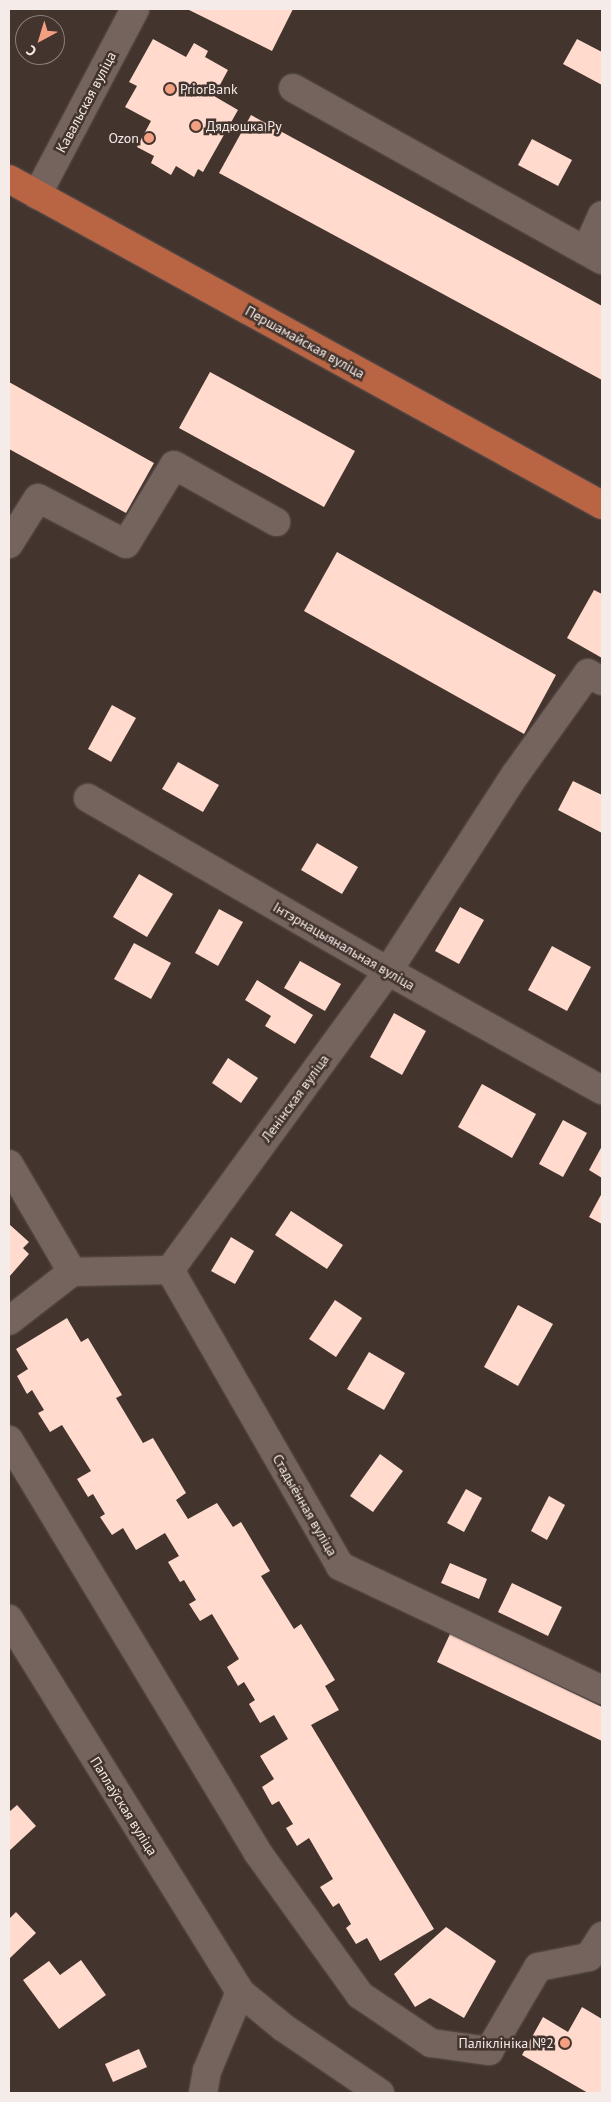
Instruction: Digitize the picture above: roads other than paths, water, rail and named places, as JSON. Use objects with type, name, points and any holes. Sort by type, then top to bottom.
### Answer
[{"type":"main road","name":"Першамайская вуліца","points":[[9,179],[602,505]]},
{"type":"street","name":"Кавальская вуліца","points":[[37,195],[135,9]]},
{"type":"street","points":[[293,88],[594,256],[602,215]]},
{"type":"street","points":[[12,532],[38,498],[126,544],[174,465],[276,522]]},
{"type":"street","name":"Ленінская вуліца","points":[[170,1270],[388,971],[515,775],[588,673],[602,681]]},
{"type":"street","name":"Інтэрнацыянальная вуліца","points":[[88,798],[388,971],[602,1090]]},
{"type":"street","points":[[9,1164],[72,1272]]},
{"type":"street","points":[[9,1321],[72,1272],[170,1270]]},
{"type":"street","name":"Стадыённая вуліца","points":[[170,1270],[340,1566],[602,1690]]},
{"type":"street","points":[[9,1440],[258,1853],[360,1996],[431,2043],[489,2051],[538,1967],[596,1947]]},
{"type":"street","name":"Паплаўская вуліца","points":[[9,1619],[240,1992],[284,2028],[380,2093]]},
{"type":"street","points":[[203,2093],[207,2071],[240,1992]]},
{"type":"place","name":"PriorBank","points":[[170,89]]},
{"type":"place","name":"Дядюшка Ру","points":[[196,126]]},
{"type":"place","name":"Ozon","points":[[149,138]]},
{"type":"place","name":"Паліклініка №2","points":[[565,2043]]}]
